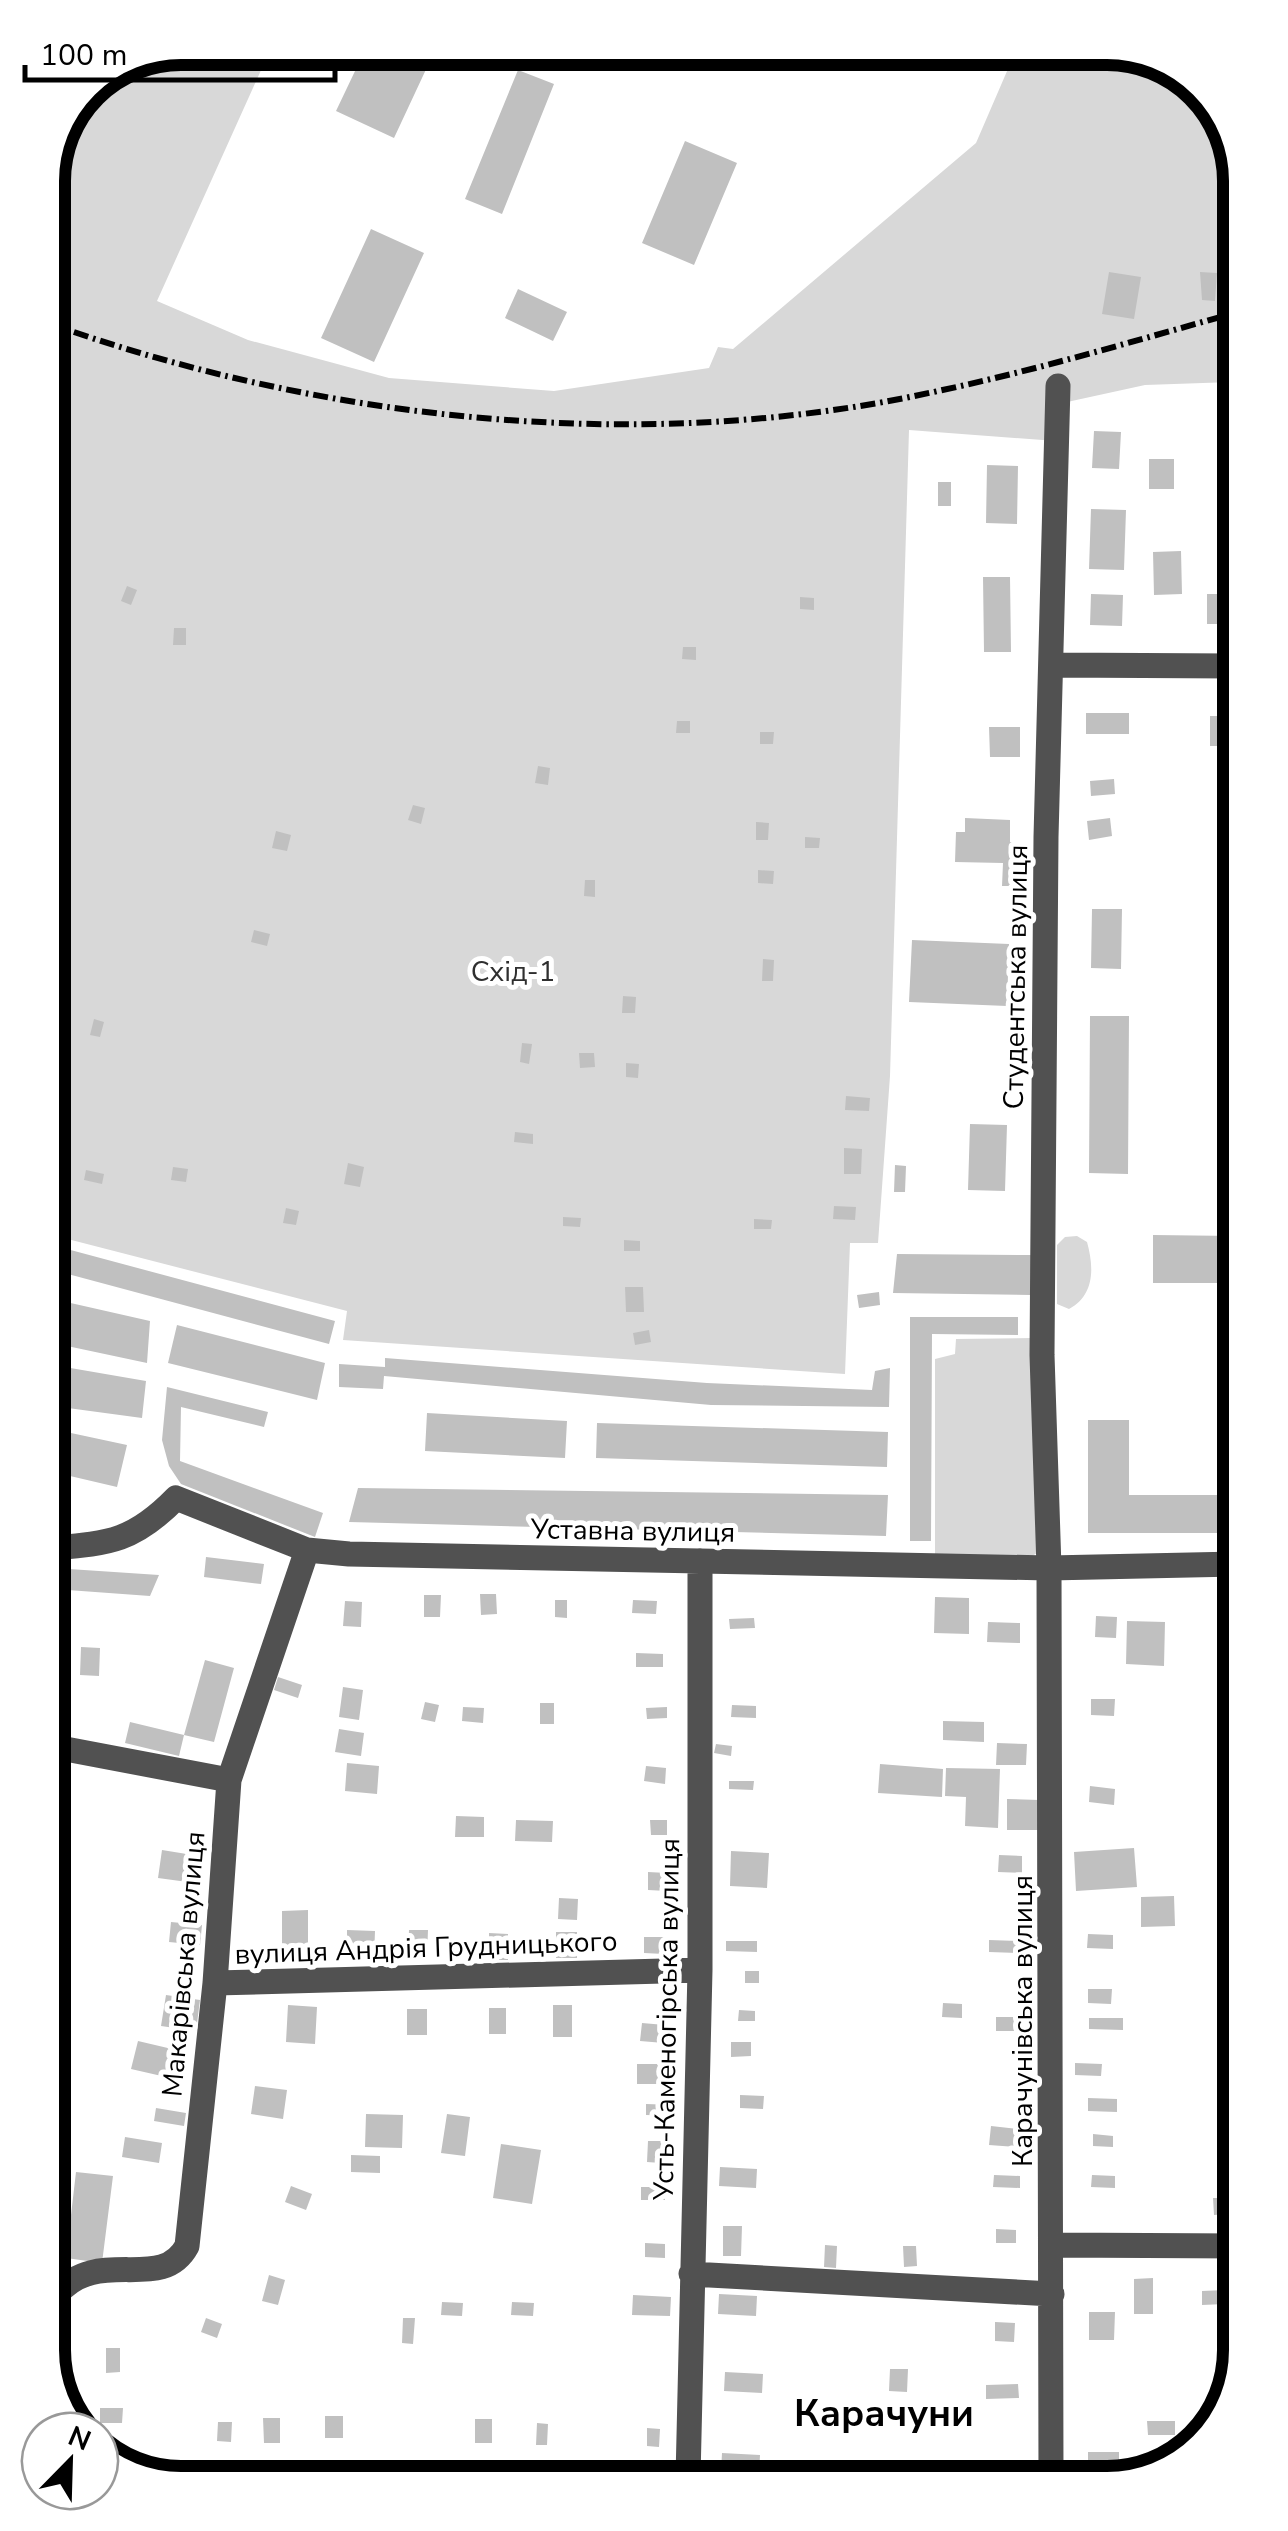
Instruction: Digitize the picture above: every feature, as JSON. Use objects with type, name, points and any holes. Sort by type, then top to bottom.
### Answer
[{"type":"street","name":"Студентська вулиця","points":[[1050,1568],[1042,1355],[1046,837],[1058,386]]},
{"type":"street","points":[[1053,665],[1223,666]]},
{"type":"street","name":"Уставна вулиця","points":[[65,1547],[116,1542],[152,1523],[176,1498],[307,1550],[1050,1568],[1223,1564]]},
{"type":"street","name":"Макарівська вулиця","points":[[65,2287],[82,2272],[164,2269],[178,2262],[187,2246],[215,1983],[229,1780],[307,1550]]},
{"type":"street","name":"Усть-Каменогірська вулиця","points":[[688,2466],[700,1970],[700,1561]]},
{"type":"street","name":"Карачунівська вулиця","points":[[1050,1568],[1051,2466]]},
{"type":"street","points":[[65,1748],[229,1780]]},
{"type":"street","name":"вулиця Андрія Грудницького","points":[[215,1983],[700,1970]]},
{"type":"street","points":[[1053,2245],[1223,2246]]},
{"type":"street","points":[[691,2274],[1052,2294]]},
{"type":"green space","name":"Схід-1","points":[[263,65],[157,301],[248,340],[389,378],[554,391],[709,368],[718,347],[733,349],[976,143],[1010,65],[1130,67],[1178,89],[1199,110],[1221,158],[1223,382],[1145,385],[1058,404],[1056,441],[909,430],[890,1076],[878,1243],[850,1243],[845,1374],[343,1340],[347,1311],[65,1238],[65,173],[74,136],[85,116],[116,85],[158,67]]},
{"type":"green space","points":[[1077,1236],[1087,1242],[1090,1280],[1084,1296],[1069,1309],[1057,1304],[1057,1245],[1065,1237]]},
{"type":"green space","points":[[1033,1338],[1037,1553],[1029,1558],[935,1556],[935,1359],[955,1354],[956,1339]]},
{"type":"building","points":[[358,65],[428,65],[394,138],[336,111]]},
{"type":"building","points":[[518,70],[554,84],[502,214],[465,199]]},
{"type":"building","points":[[685,141],[737,163],[694,265],[642,243]]},
{"type":"building","points":[[371,229],[424,253],[374,362],[321,338]]},
{"type":"building","points":[[1109,272],[1141,277],[1134,319],[1102,314]]},
{"type":"building","points":[[1200,272],[1217,273],[1215,301],[1202,300]]},
{"type":"building","points":[[518,289],[567,312],[553,341],[505,318]]},
{"type":"building","points":[[1094,431],[1121,432],[1119,469],[1092,468]]},
{"type":"building","points":[[1149,459],[1174,459],[1174,489],[1149,489]]},
{"type":"building","points":[[987,465],[1018,466],[1017,524],[986,523]]},
{"type":"building","points":[[938,482],[951,482],[951,506],[938,506]]},
{"type":"building","points":[[1091,509],[1126,510],[1124,570],[1089,569]]},
{"type":"building","points":[[1181,551],[1182,594],[1154,595],[1153,552]]},
{"type":"building","points":[[983,577],[1010,577],[1011,652],[984,652]]},
{"type":"building","points":[[127,586],[137,590],[131,605],[121,601]]},
{"type":"building","points":[[1091,594],[1123,595],[1122,626],[1090,625]]},
{"type":"building","points":[[1207,594],[1223,594],[1223,624],[1207,624]]},
{"type":"building","points":[[800,597],[814,598],[814,610],[800,609]]},
{"type":"building","points":[[65,616],[71,616],[71,628],[65,628]]},
{"type":"building","points":[[174,628],[186,628],[186,645],[173,645]]},
{"type":"building","points":[[683,647],[696,647],[696,660],[682,659]]},
{"type":"building","points":[[1086,713],[1129,713],[1129,734],[1086,734]]},
{"type":"building","points":[[1210,716],[1223,716],[1223,746],[1210,746]]},
{"type":"building","points":[[677,721],[690,721],[690,733],[676,733]]},
{"type":"building","points":[[989,727],[1020,727],[1020,757],[990,757]]},
{"type":"building","points":[[760,732],[774,732],[773,744],[760,744]]},
{"type":"building","points":[[538,766],[550,768],[548,785],[535,783]]},
{"type":"building","points":[[1114,779],[1115,794],[1091,796],[1090,781]]},
{"type":"building","points":[[413,805],[425,808],[421,824],[408,820]]},
{"type":"building","points":[[965,818],[1010,820],[1010,842],[1025,842],[1023,886],[1002,886],[1003,863],[955,862],[956,832],[965,832]]},
{"type":"building","points":[[1110,818],[1112,836],[1089,840],[1087,821]]},
{"type":"building","points":[[756,822],[769,823],[768,840],[756,840]]},
{"type":"building","points":[[1217,823],[1223,823],[1223,861],[1218,861]]},
{"type":"building","points":[[276,831],[291,835],[287,851],[272,848]]},
{"type":"building","points":[[805,837],[820,838],[819,848],[805,848]]},
{"type":"building","points":[[758,870],[774,871],[773,884],[758,883]]},
{"type":"building","points":[[585,880],[595,880],[595,897],[584,896]]},
{"type":"building","points":[[1092,909],[1122,909],[1121,969],[1091,968]]},
{"type":"building","points":[[254,930],[270,934],[267,946],[251,942]]},
{"type":"building","points":[[912,940],[1009,944],[1007,1006],[909,1002]]},
{"type":"building","points":[[763,959],[774,960],[773,981],[762,981]]},
{"type":"building","points":[[623,996],[636,997],[635,1013],[622,1013]]},
{"type":"building","points":[[1090,1016],[1129,1016],[1128,1174],[1089,1173]]},
{"type":"building","points":[[94,1019],[104,1022],[100,1037],[90,1035]]},
{"type":"building","points":[[522,1043],[532,1044],[529,1064],[520,1062]]},
{"type":"building","points":[[579,1053],[594,1053],[595,1067],[580,1068]]},
{"type":"building","points":[[626,1063],[639,1064],[638,1078],[626,1077]]},
{"type":"building","points":[[846,1096],[870,1098],[869,1111],[845,1110]]},
{"type":"building","points":[[970,1124],[1007,1125],[1005,1191],[968,1190]]},
{"type":"building","points":[[515,1132],[533,1134],[533,1144],[514,1142]]},
{"type":"building","points":[[844,1148],[862,1149],[861,1174],[844,1174]]},
{"type":"building","points":[[348,1163],[364,1167],[360,1187],[344,1184]]},
{"type":"building","points":[[895,1165],[906,1166],[905,1192],[894,1192]]},
{"type":"building","points":[[173,1167],[188,1169],[186,1182],[171,1180]]},
{"type":"building","points":[[86,1170],[104,1174],[102,1184],[84,1180]]},
{"type":"building","points":[[834,1206],[856,1207],[855,1220],[833,1219]]},
{"type":"building","points":[[286,1208],[299,1211],[296,1225],[283,1223]]},
{"type":"building","points":[[563,1217],[581,1218],[580,1227],[563,1226]]},
{"type":"building","points":[[754,1219],[772,1220],[771,1229],[754,1229]]},
{"type":"building","points":[[1153,1235],[1223,1236],[1223,1283],[1153,1283]]},
{"type":"building","points":[[624,1240],[640,1241],[640,1251],[624,1251]]},
{"type":"building","points":[[65,1248],[335,1321],[329,1344],[65,1273]]},
{"type":"building","points":[[897,1254],[1031,1255],[1031,1295],[893,1293]]},
{"type":"building","points":[[625,1287],[643,1287],[644,1312],[626,1312]]},
{"type":"building","points":[[879,1292],[880,1305],[859,1308],[857,1295]]},
{"type":"building","points":[[65,1302],[150,1321],[147,1363],[65,1346]]},
{"type":"building","points":[[910,1317],[1018,1317],[1018,1335],[932,1334],[931,1541],[910,1541]]},
{"type":"building","points":[[177,1325],[325,1363],[317,1400],[168,1363]]},
{"type":"building","points":[[649,1330],[651,1342],[635,1345],[633,1333]]},
{"type":"building","points":[[385,1358],[707,1383],[872,1390],[875,1371],[890,1368],[889,1407],[711,1405],[384,1376],[383,1389],[339,1387],[339,1364],[385,1367]]},
{"type":"building","points":[[65,1367],[146,1381],[142,1418],[65,1408]]},
{"type":"building","points":[[167,1387],[268,1412],[264,1427],[181,1407],[180,1461],[323,1513],[315,1537],[181,1484],[169,1466],[162,1440]]},
{"type":"building","points":[[427,1413],[567,1421],[565,1458],[425,1451]]},
{"type":"building","points":[[1088,1420],[1129,1420],[1129,1495],[1223,1495],[1223,1533],[1088,1533]]},
{"type":"building","points":[[597,1423],[888,1432],[887,1467],[596,1458]]},
{"type":"building","points":[[71,1433],[127,1445],[117,1487],[65,1475]]},
{"type":"building","points":[[358,1488],[888,1495],[886,1536],[349,1522]]},
{"type":"building","points":[[206,1557],[264,1564],[261,1584],[204,1577]]},
{"type":"building","points":[[65,1569],[159,1575],[150,1596],[65,1590]]},
{"type":"building","points":[[480,1594],[496,1594],[497,1614],[481,1615]]},
{"type":"building","points":[[424,1595],[441,1595],[440,1617],[424,1617]]},
{"type":"building","points":[[935,1597],[969,1598],[969,1634],[934,1633]]},
{"type":"building","points":[[555,1600],[567,1600],[567,1618],[555,1617]]},
{"type":"building","points":[[633,1600],[657,1601],[656,1614],[632,1613]]},
{"type":"building","points":[[345,1601],[362,1602],[361,1627],[343,1626]]},
{"type":"building","points":[[1096,1616],[1117,1617],[1116,1638],[1095,1637]]},
{"type":"building","points":[[754,1618],[755,1628],[730,1629],[729,1619]]},
{"type":"building","points":[[1127,1621],[1165,1622],[1164,1666],[1126,1664]]},
{"type":"building","points":[[988,1622],[1020,1623],[1020,1643],[987,1642]]},
{"type":"building","points":[[81,1647],[100,1648],[99,1676],[80,1675]]},
{"type":"building","points":[[636,1653],[663,1654],[663,1667],[636,1667]]},
{"type":"building","points":[[205,1660],[234,1668],[214,1742],[184,1735]]},
{"type":"building","points":[[278,1677],[302,1685],[298,1698],[274,1690]]},
{"type":"building","points":[[343,1687],[363,1690],[359,1720],[339,1717]]},
{"type":"building","points":[[1091,1699],[1115,1699],[1114,1716],[1091,1715]]},
{"type":"building","points":[[425,1702],[439,1705],[435,1722],[421,1719]]},
{"type":"building","points":[[540,1703],[554,1703],[554,1724],[540,1724]]},
{"type":"building","points":[[732,1705],[756,1706],[756,1718],[731,1717]]},
{"type":"building","points":[[463,1707],[484,1708],[483,1723],[462,1721]]},
{"type":"building","points":[[667,1707],[667,1718],[647,1719],[646,1708]]},
{"type":"building","points":[[943,1721],[984,1722],[984,1742],[943,1740]]},
{"type":"building","points":[[130,1722],[184,1735],[179,1756],[125,1743]]},
{"type":"building","points":[[339,1729],[364,1733],[361,1756],[335,1752]]},
{"type":"building","points":[[997,1743],[1027,1744],[1026,1765],[996,1765]]},
{"type":"building","points":[[716,1744],[732,1746],[731,1756],[714,1753]]},
{"type":"building","points":[[347,1763],[379,1766],[377,1794],[345,1791]]},
{"type":"building","points":[[880,1764],[943,1769],[942,1797],[878,1793]]},
{"type":"building","points":[[646,1766],[666,1768],[665,1784],[644,1781]]},
{"type":"building","points":[[946,1768],[1000,1769],[998,1828],[965,1826],[966,1797],[945,1796]]},
{"type":"building","points":[[729,1781],[754,1781],[753,1790],[729,1789]]},
{"type":"building","points":[[1090,1786],[1115,1789],[1114,1805],[1089,1802]]},
{"type":"building","points":[[1007,1799],[1039,1800],[1039,1830],[1007,1830]]},
{"type":"building","points":[[456,1816],[484,1817],[484,1837],[455,1837]]},
{"type":"building","points":[[516,1820],[553,1821],[552,1842],[515,1841]]},
{"type":"building","points":[[650,1820],[667,1820],[667,1835],[651,1835]]},
{"type":"building","points":[[1134,1848],[1137,1887],[1076,1891],[1074,1852]]},
{"type":"building","points":[[162,1850],[199,1856],[195,1883],[158,1878]]},
{"type":"building","points":[[731,1851],[769,1853],[767,1888],[730,1886]]},
{"type":"building","points":[[999,1855],[1022,1856],[1022,1873],[998,1872]]},
{"type":"building","points":[[648,1872],[667,1873],[667,1891],[648,1890]]},
{"type":"building","points":[[1174,1896],[1175,1926],[1141,1927],[1141,1897]]},
{"type":"building","points":[[559,1898],[578,1899],[577,1920],[558,1919]]},
{"type":"building","points":[[308,1910],[308,1953],[282,1953],[282,1911]]},
{"type":"building","points":[[171,1922],[202,1925],[200,1945],[169,1942]]},
{"type":"building","points":[[347,1930],[375,1931],[374,1958],[347,1958]]},
{"type":"building","points":[[409,1930],[428,1930],[427,1956],[408,1956]]},
{"type":"building","points":[[556,1932],[577,1932],[577,1958],[556,1958]]},
{"type":"building","points":[[489,1933],[508,1934],[508,1960],[489,1960]]},
{"type":"building","points":[[1088,1934],[1113,1935],[1113,1949],[1087,1948]]},
{"type":"building","points":[[644,1937],[665,1937],[664,1954],[644,1953]]},
{"type":"building","points":[[989,1940],[1020,1941],[1020,1953],[989,1952]]},
{"type":"building","points":[[726,1941],[757,1941],[757,1952],[726,1951]]},
{"type":"building","points":[[745,1971],[759,1971],[759,1983],[745,1983]]},
{"type":"building","points":[[1088,1989],[1112,1989],[1111,2004],[1088,2003]]},
{"type":"building","points":[[166,1995],[200,2000],[196,2031],[161,2026]]},
{"type":"building","points":[[943,2003],[962,2004],[962,2018],[942,2017]]},
{"type":"building","points":[[288,2005],[317,2007],[315,2044],[286,2042]]},
{"type":"building","points":[[553,2005],[572,2005],[572,2037],[553,2037]]},
{"type":"building","points":[[489,2008],[506,2008],[506,2034],[489,2034]]},
{"type":"building","points":[[407,2009],[427,2009],[427,2035],[407,2035]]},
{"type":"building","points":[[739,2010],[755,2011],[755,2021],[738,2021]]},
{"type":"building","points":[[996,2017],[1016,2017],[1015,2031],[996,2031]]},
{"type":"building","points":[[1089,2018],[1123,2018],[1123,2030],[1089,2029]]},
{"type":"building","points":[[642,2023],[665,2025],[664,2043],[640,2041]]},
{"type":"building","points":[[138,2041],[172,2049],[166,2077],[131,2069]]},
{"type":"building","points":[[731,2042],[751,2042],[751,2056],[731,2057]]},
{"type":"building","points":[[1075,2063],[1102,2064],[1101,2076],[1075,2075]]},
{"type":"building","points":[[637,2064],[667,2064],[667,2084],[637,2084]]},
{"type":"building","points":[[255,2086],[287,2090],[283,2119],[251,2114]]},
{"type":"building","points":[[740,2095],[764,2096],[763,2109],[740,2108]]},
{"type":"building","points":[[1088,2098],[1117,2099],[1117,2112],[1088,2111]]},
{"type":"building","points":[[646,2104],[675,2105],[674,2116],[646,2115]]},
{"type":"building","points":[[156,2108],[186,2113],[184,2126],[154,2121]]},
{"type":"building","points":[[366,2114],[403,2115],[402,2148],[365,2147]]},
{"type":"building","points":[[447,2114],[470,2117],[465,2156],[441,2153]]},
{"type":"building","points":[[991,2126],[1018,2129],[1016,2147],[989,2145]]},
{"type":"building","points":[[1093,2134],[1113,2136],[1113,2147],[1093,2146]]},
{"type":"building","points":[[125,2137],[162,2143],[159,2163],[122,2157]]},
{"type":"building","points":[[648,2141],[662,2141],[661,2163],[647,2162]]},
{"type":"building","points":[[501,2144],[541,2150],[532,2204],[493,2198]]},
{"type":"building","points":[[351,2155],[380,2156],[380,2173],[351,2172]]},
{"type":"building","points":[[720,2167],[757,2169],[756,2188],[719,2186]]},
{"type":"building","points":[[76,2172],[113,2176],[102,2263],[66,2258]]},
{"type":"building","points":[[994,2175],[1020,2176],[1020,2188],[993,2187]]},
{"type":"building","points":[[1092,2175],[1115,2176],[1115,2188],[1091,2187]]},
{"type":"building","points":[[291,2186],[312,2194],[306,2210],[285,2202]]},
{"type":"building","points":[[641,2187],[665,2187],[665,2200],[641,2200]]},
{"type":"building","points":[[1213,2198],[1223,2198],[1223,2214],[1214,2215]]},
{"type":"building","points":[[723,2226],[742,2226],[741,2256],[723,2256]]},
{"type":"building","points":[[996,2229],[1016,2230],[1016,2243],[996,2243]]},
{"type":"building","points":[[645,2243],[665,2244],[665,2258],[645,2257]]},
{"type":"building","points":[[825,2245],[837,2246],[836,2268],[824,2267]]},
{"type":"building","points":[[903,2246],[916,2246],[917,2266],[904,2267]]},
{"type":"building","points":[[269,2275],[285,2280],[278,2305],[262,2301]]},
{"type":"building","points":[[1153,2278],[1153,2314],[1134,2314],[1134,2279]]},
{"type":"building","points":[[1223,2290],[1223,2304],[1202,2305],[1202,2291]]},
{"type":"building","points":[[719,2294],[757,2296],[756,2316],[718,2314]]},
{"type":"building","points":[[633,2295],[671,2297],[670,2316],[632,2315]]},
{"type":"building","points":[[442,2302],[463,2303],[462,2316],[441,2315]]},
{"type":"building","points":[[512,2302],[534,2303],[533,2316],[511,2315]]},
{"type":"building","points":[[1089,2312],[1115,2312],[1114,2340],[1089,2340]]},
{"type":"building","points":[[206,2318],[222,2324],[217,2338],[201,2332]]},
{"type":"building","points":[[403,2318],[415,2318],[413,2344],[402,2343]]},
{"type":"building","points":[[995,2322],[1015,2323],[1014,2342],[995,2341]]},
{"type":"building","points":[[106,2348],[120,2348],[120,2372],[106,2373]]},
{"type":"building","points":[[890,2369],[908,2369],[907,2392],[889,2391]]},
{"type":"building","points":[[725,2372],[763,2374],[762,2393],[724,2391]]},
{"type":"building","points":[[1018,2384],[1019,2398],[986,2399],[986,2385]]},
{"type":"building","points":[[123,2408],[122,2423],[120,2411],[100,2411]]},
{"type":"building","points":[[325,2416],[343,2416],[343,2438],[325,2438]]},
{"type":"building","points":[[263,2418],[280,2418],[280,2443],[264,2443]]},
{"type":"building","points":[[475,2419],[492,2419],[492,2443],[475,2443]]},
{"type":"building","points":[[1147,2421],[1175,2421],[1175,2435],[1148,2435]]},
{"type":"building","points":[[218,2422],[232,2422],[231,2442],[217,2441]]},
{"type":"building","points":[[537,2423],[548,2424],[547,2445],[536,2445]]},
{"type":"building","points":[[647,2428],[660,2429],[659,2447],[647,2446]]},
{"type":"building","points":[[1088,2452],[1119,2452],[1119,2464],[1088,2464]]},
{"type":"building","points":[[722,2453],[760,2455],[759,2466],[721,2466]]},
{"type":"railway","points":[[65,328],[154,357],[264,385],[375,405],[488,419],[602,424],[716,422],[828,411],[975,383],[1223,316]]},
{"type":"district","name":"Карачуни","points":[[884,2413]]}]
